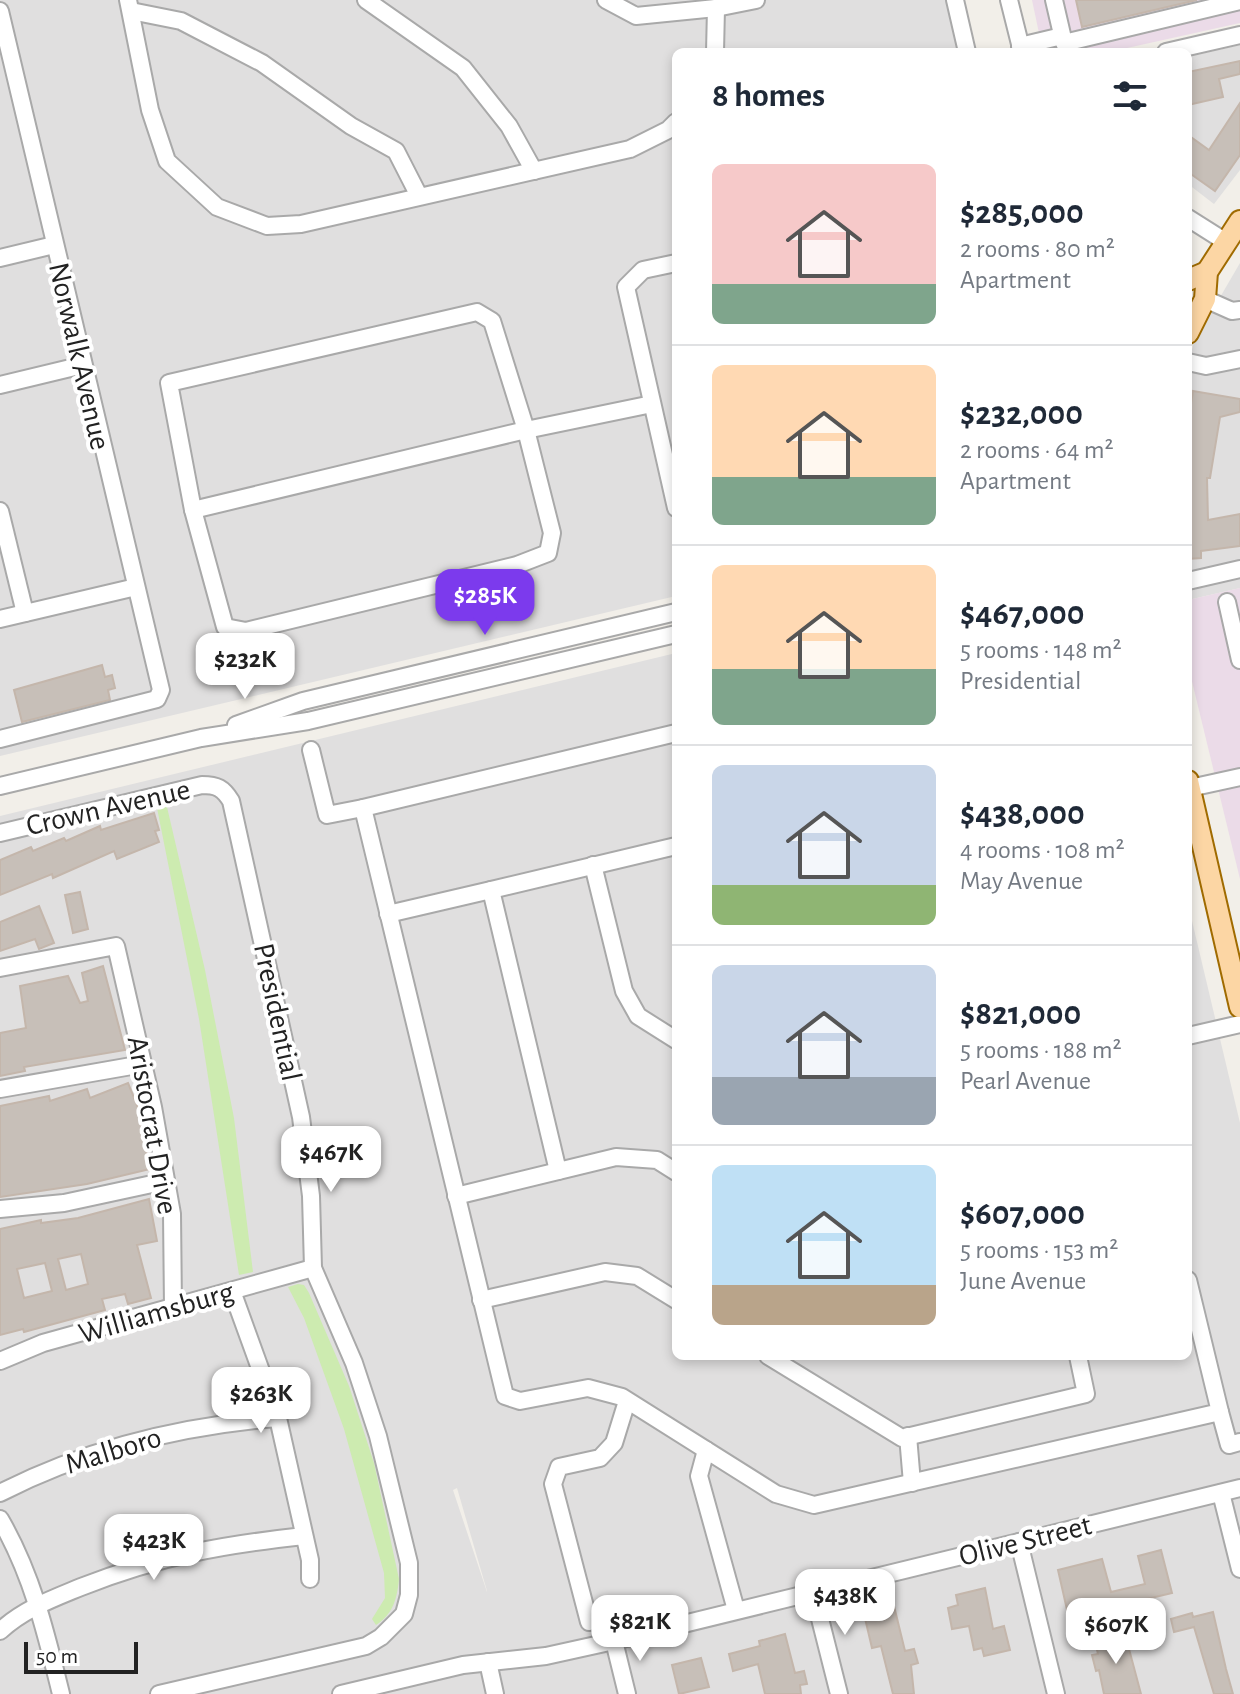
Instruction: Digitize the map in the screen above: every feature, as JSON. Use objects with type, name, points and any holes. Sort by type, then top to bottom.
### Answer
[{"type":"main road","points":[[1192,325],[1205,299],[1198,276],[1240,221]]},
{"type":"main road","points":[[1192,797],[1235,964],[1240,1003]]},
{"type":"street","points":[[366,0],[463,68],[509,126],[534,171]]},
{"type":"street","points":[[606,0],[636,16],[716,8],[756,0]]},
{"type":"street","points":[[955,0],[966,48]]},
{"type":"street","points":[[1009,0],[1021,48]]},
{"type":"street","points":[[1054,0],[1064,43],[1240,1]]},
{"type":"street","points":[[419,196],[396,151],[351,126],[262,63],[181,21],[130,6],[150,110],[167,161],[217,207],[267,226],[301,224],[630,149],[672,126]]},
{"type":"street","points":[[715,48],[716,8]]},
{"type":"street","name":"Norwalk Avenue","points":[[0,11],[161,690],[157,699],[0,739]]},
{"type":"street","points":[[1183,48],[1240,35]]},
{"type":"street","points":[[1024,48],[1062,36]]},
{"type":"street","points":[[1192,221],[1226,242]]},
{"type":"street","points":[[0,258],[54,245]]},
{"type":"street","points":[[672,264],[643,270],[626,287],[672,491]]},
{"type":"street","points":[[1205,299],[1232,311],[1240,310]]},
{"type":"street","points":[[477,312],[492,321],[526,430],[552,533],[548,553],[517,565],[246,631],[225,627],[193,510],[169,383],[477,312]]},
{"type":"street","points":[[1192,363],[1206,366],[1240,359]]},
{"type":"street","points":[[0,385],[83,365]]},
{"type":"street","points":[[193,510],[526,430],[652,404]]},
{"type":"street","points":[[0,511],[25,613]]},
{"type":"street","points":[[1192,580],[1240,569]]},
{"type":"street","points":[[0,619],[136,587]]},
{"type":"street","points":[[1227,602],[1240,660]]},
{"type":"street","points":[[201,738],[303,701],[672,613]]},
{"type":"street","points":[[0,786],[201,738],[308,721],[672,635]]},
{"type":"street","points":[[311,750],[327,815],[672,735]]},
{"type":"street","points":[[1192,785],[1240,777]]},
{"type":"street","name":"Crown Avenue","points":[[0,833],[181,788],[216,785]]},
{"type":"street","name":"Presidential","points":[[159,1694],[366,1646],[381,1637],[404,1614],[409,1595],[409,1563],[378,1436],[354,1363],[313,1268],[311,1196],[299,1104],[231,801],[226,792],[216,785]]},
{"type":"street","points":[[363,808],[505,1396],[520,1401],[588,1388],[627,1401],[776,1494],[814,1505],[1220,1412]]},
{"type":"street","points":[[388,914],[672,847]]},
{"type":"street","points":[[593,865],[624,991],[638,1016],[672,1037]]},
{"type":"street","points":[[491,890],[558,1171]]},
{"type":"street","name":"Aristocrat Drive","points":[[0,968],[116,946],[172,1214],[173,1307]]},
{"type":"street","points":[[1192,1035],[1240,1024]]},
{"type":"street","points":[[0,1089],[143,1064]]},
{"type":"street","points":[[456,1196],[616,1157],[657,1160],[672,1169]]},
{"type":"street","points":[[0,1209],[64,1203],[166,1181]]},
{"type":"street","name":"Williamsburg","points":[[0,1361],[43,1343],[313,1268]]},
{"type":"street","points":[[481,1300],[605,1272],[637,1276],[672,1298]]},
{"type":"street","points":[[232,1291],[278,1418],[310,1560],[310,1579]]},
{"type":"street","points":[[1192,1296],[1229,1445],[1240,1442]]},
{"type":"street","points":[[775,1360],[902,1438],[1086,1394],[1079,1360]]},
{"type":"street","points":[[589,1622],[553,1484],[559,1467],[600,1458],[614,1443],[627,1401]]},
{"type":"street","name":"Malboro","points":[[0,1493],[95,1451],[221,1423],[278,1418]]},
{"type":"street","points":[[908,1436],[912,1483]]},
{"type":"street","points":[[706,1450],[699,1476],[736,1610]]},
{"type":"street","name":"Olive Street","points":[[341,1694],[463,1665],[546,1656],[614,1641],[1240,1488]]},
{"type":"street","points":[[1221,1493],[1240,1569]]},
{"type":"street","points":[[0,1519],[19,1552],[38,1605],[61,1694]]},
{"type":"street","points":[[0,1631],[16,1617],[38,1605],[107,1577],[184,1553],[227,1544],[304,1536]]},
{"type":"street","points":[[1019,1542],[1056,1694]]},
{"type":"street","points":[[813,1591],[839,1694]]},
{"type":"street","points":[[614,1641],[627,1694]]},
{"type":"street","points":[[488,1662],[495,1694]]},
{"type":"shaded area","points":[[0,0],[962,0],[973,48],[672,48],[672,597],[0,756]]},
{"type":"shaded area","points":[[1032,0],[1240,0],[1240,23],[1127,48],[1042,48]]},
{"type":"shaded area","points":[[1240,45],[1240,170],[1214,204],[1192,187],[1192,56]]},
{"type":"shaded area","points":[[1240,263],[1240,588],[1192,599],[1192,349]]},
{"type":"shaded area","points":[[1240,588],[1240,879],[1192,681],[1192,599]]},
{"type":"shaded area","points":[[672,654],[672,1360],[1192,1360],[1192,921],[1240,1123],[1240,1694],[0,1694],[0,816]],"holes":[[[457,1488],[487,1592],[453,1490]]]},
{"type":"green space","points":[[167,807],[205,970],[234,1118],[253,1272],[239,1275],[199,1019],[157,808]]},
{"type":"green space","points":[[304,1285],[309,1293],[349,1386],[374,1463],[399,1579],[393,1605],[376,1625],[372,1619],[385,1598],[384,1573],[344,1429],[304,1318],[288,1287]]},
{"type":"building","points":[[1076,0],[1197,0],[1082,27]]},
{"type":"building","points":[[1240,61],[1240,74],[1219,79],[1223,97],[1192,104],[1192,71]]},
{"type":"building","points":[[1240,103],[1240,155],[1215,191],[1192,175],[1192,138],[1209,150]]},
{"type":"building","points":[[1193,391],[1240,399],[1240,412],[1220,417],[1210,478],[1207,478],[1208,520],[1240,514],[1240,546],[1201,551],[1201,558],[1192,559]]},
{"type":"building","points":[[102,665],[105,677],[112,675],[115,688],[108,690],[110,700],[22,722],[14,690]]},
{"type":"building","points":[[154,813],[159,842],[117,859],[114,851],[53,878],[52,874],[0,895],[0,860],[31,847],[33,851],[100,826],[101,830]]},
{"type":"building","points":[[80,892],[88,929],[73,933],[65,895]]},
{"type":"building","points":[[39,906],[54,943],[39,949],[35,939],[0,951],[0,922]]},
{"type":"building","points":[[103,966],[125,1050],[24,1067],[25,1071],[0,1076],[0,1033],[26,1028],[20,986],[68,976],[80,1003],[88,1001],[82,973]]},
{"type":"building","points":[[128,1083],[143,1120],[140,1122],[150,1169],[87,1184],[0,1197],[0,1106],[49,1096],[50,1101],[87,1089],[90,1098]]},
{"type":"building","points":[[149,1199],[157,1241],[137,1245],[151,1298],[128,1304],[125,1294],[102,1299],[105,1310],[24,1332],[23,1329],[0,1335],[0,1229],[41,1220],[41,1223],[78,1218]],"holes":[[[81,1254],[88,1284],[66,1290],[58,1259]],[[45,1263],[52,1291],[24,1298],[17,1269]]]},
{"type":"building","points":[[1161,1550],[1172,1593],[1130,1603],[1131,1608],[1070,1623],[1058,1570],[1102,1559],[1111,1592],[1145,1584],[1138,1556]]},
{"type":"building","points":[[985,1588],[993,1629],[1004,1626],[1010,1650],[984,1656],[982,1648],[974,1650],[969,1626],[952,1629],[948,1608],[958,1605],[956,1595]]},
{"type":"building","points":[[894,1606],[905,1651],[914,1649],[918,1663],[911,1665],[914,1694],[893,1694],[881,1646],[872,1648],[864,1614]]},
{"type":"building","points":[[1213,1612],[1233,1694],[1214,1694],[1194,1627],[1174,1632],[1171,1619],[1192,1613],[1193,1617]]},
{"type":"building","points":[[785,1634],[795,1673],[804,1671],[807,1684],[800,1685],[801,1694],[765,1694],[758,1664],[733,1671],[729,1654],[760,1646],[759,1641]]},
{"type":"building","points":[[1125,1634],[1141,1694],[1104,1694],[1092,1655],[1098,1654],[1095,1641]]},
{"type":"building","points":[[701,1658],[709,1687],[679,1694],[672,1665]]}]
